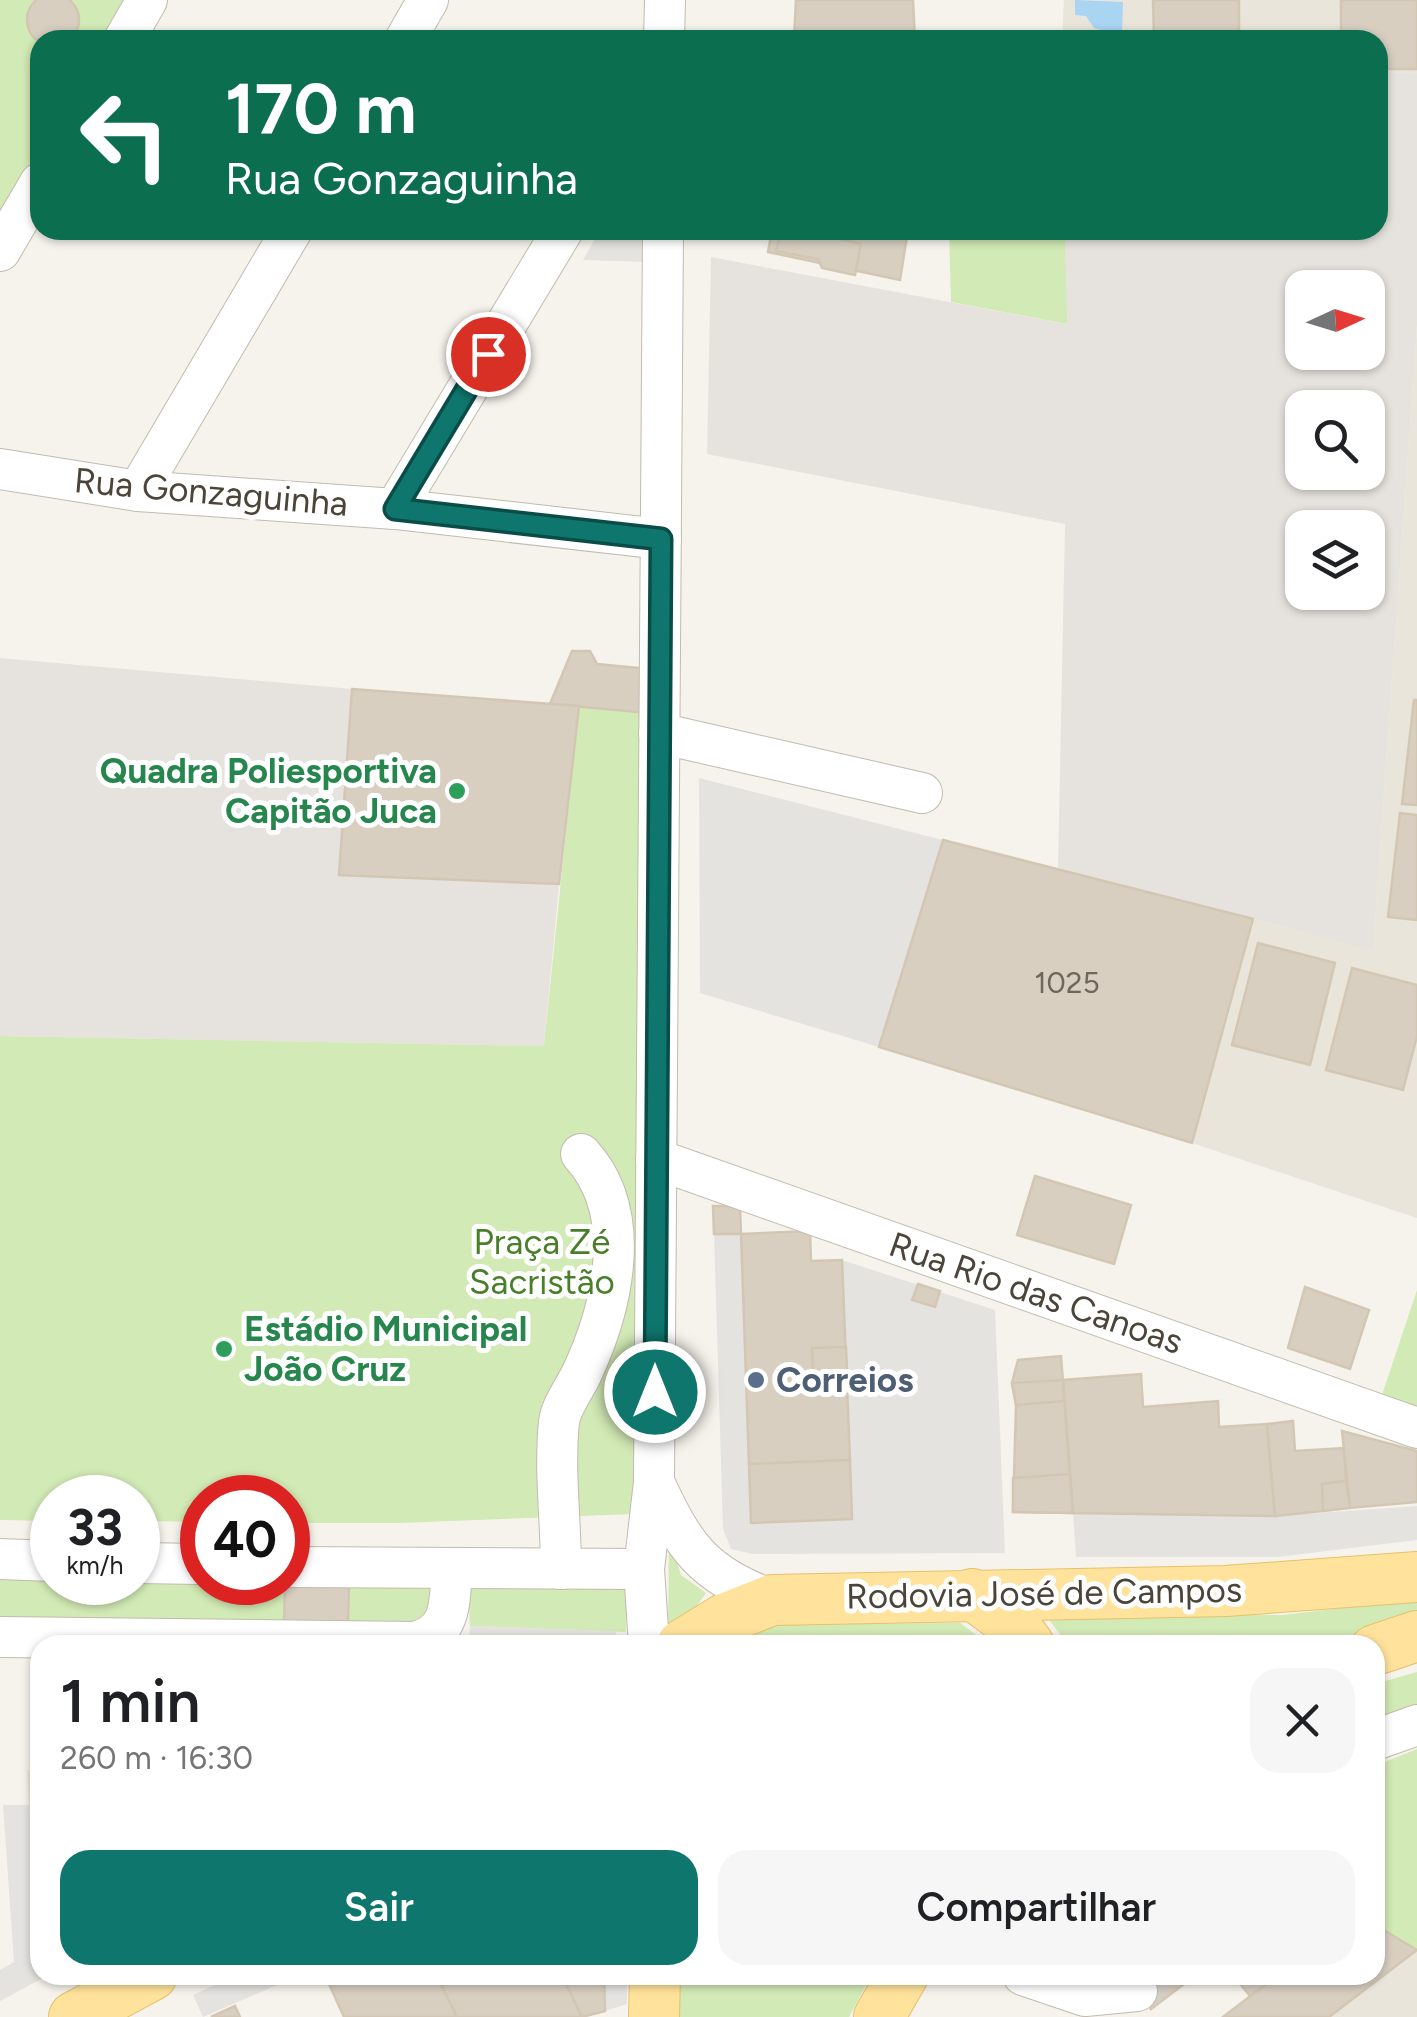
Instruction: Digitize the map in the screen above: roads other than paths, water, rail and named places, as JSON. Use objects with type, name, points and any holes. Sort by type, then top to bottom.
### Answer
[{"type":"main road","name":"Rodovia José de Campos","points":[[698,1635],[724,1619],[772,1600],[1226,1591],[1417,1577]]},
{"type":"main road","points":[[972,1594],[1021,1635]]},
{"type":"main road","points":[[1385,1647],[1417,1636]]},
{"type":"main road","points":[[74,2017],[133,1985]]},
{"type":"main road","points":[[654,2017],[655,1985]]},
{"type":"main road","points":[[879,2017],[898,1985]]},
{"type":"street","points":[[130,30],[147,0]]},
{"type":"street","points":[[411,30],[428,0]]},
{"type":"street","points":[[664,30],[665,0]]},
{"type":"street","points":[[0,251],[30,200]]},
{"type":"street","points":[[138,491],[286,240]]},
{"type":"street","points":[[395,509],[557,240]]},
{"type":"street","points":[[648,1635],[644,1568],[654,1482],[663,240]]},
{"type":"street","name":"Rua Gonzaguinha","points":[[0,468],[138,491],[395,509],[661,539]]},
{"type":"street","points":[[659,733],[922,793]]},
{"type":"street","points":[[561,1570],[560,1418],[609,1295],[615,1249],[604,1186],[580,1154]]},
{"type":"street","name":"Rua Rio das Canoas","points":[[656,1159],[1417,1428]]},
{"type":"street","points":[[654,1482],[674,1526],[695,1557],[716,1576],[772,1600]]},
{"type":"street","points":[[0,1559],[30,1560]]},
{"type":"street","points":[[310,1568],[452,1571],[644,1568]]},
{"type":"street","points":[[436,1635],[444,1627],[452,1571]]},
{"type":"street","points":[[0,1636],[30,1636]]},
{"type":"street","points":[[1385,1736],[1417,1725]]},
{"type":"street","points":[[1053,1985],[1085,1996],[1137,1991]]},
{"type":"water","points":[[1075,0],[1123,2],[1122,30],[1094,28],[1086,16],[1075,15]]},
{"type":"tunnel","points":[[1137,1991],[1144,1985]]},
{"type":"place","name":"Quadra Poliesportiva Capitão Juca","points":[[457,791]]},
{"type":"place","name":"Estádio Municipal João Cruz","points":[[224,1349]]},
{"type":"place","name":"Correios","points":[[756,1380]]},
{"type":"park label","name":"Praça Zé Sacristão","points":[[542,1262]]}]
